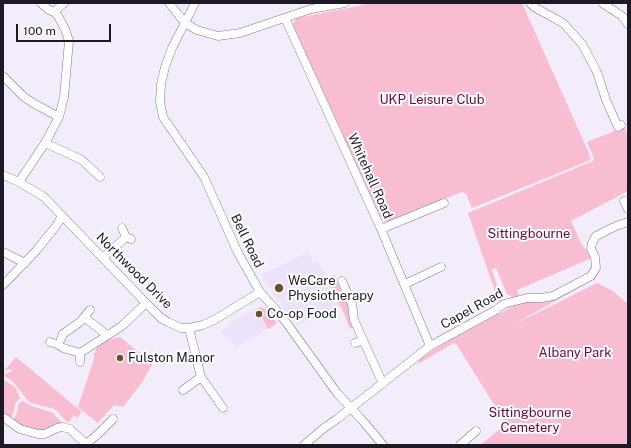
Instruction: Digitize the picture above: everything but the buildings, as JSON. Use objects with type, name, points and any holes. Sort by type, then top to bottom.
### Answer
[{"type":"street","points":[[19,182],[59,117],[64,96],[69,41],[58,16],[41,3]]},
{"type":"street","points":[[54,12],[64,3]]},
{"type":"street","points":[[170,3],[185,23],[197,30],[218,36],[240,33],[311,9],[345,3]]},
{"type":"street","name":"Bell Road","points":[[195,3],[172,48],[161,84],[160,102],[163,117],[204,177],[243,263],[260,292],[283,318],[337,393],[351,407],[383,445]]},
{"type":"street","points":[[530,3],[534,7],[564,23],[582,44],[597,72],[606,100],[618,127],[621,125]]},
{"type":"street","points":[[606,4],[622,16],[628,24]]},
{"type":"street","name":"Whitehall Road","points":[[285,18],[381,229],[430,346]]},
{"type":"street","points":[[3,76],[33,104],[59,117]]},
{"type":"street","points":[[44,143],[82,160],[100,177]]},
{"type":"street","name":"Northwood Drive","points":[[3,175],[19,182],[44,198],[161,318],[181,328],[189,328]]},
{"type":"street","points":[[624,201],[628,208]]},
{"type":"street","points":[[381,229],[444,202]]},
{"type":"street","points":[[3,285],[36,251],[62,216]]},
{"type":"street","name":"Capel Road","points":[[304,445],[430,346],[496,310],[504,304],[527,298],[553,296],[591,276],[596,268],[591,249],[592,243],[596,236],[628,222]]},
{"type":"street","points":[[103,258],[129,238],[122,228]]},
{"type":"street","points":[[3,252],[25,263]]},
{"type":"street","points":[[405,284],[441,267]]},
{"type":"street","points":[[342,281],[352,304],[354,320],[382,384]]},
{"type":"street","points":[[223,408],[201,377],[189,328],[213,321],[260,292]]},
{"type":"street","points":[[50,342],[57,344],[80,358],[107,335],[122,326],[146,303]]},
{"type":"street","points":[[61,339],[62,334],[80,322],[90,310]]},
{"type":"street","points":[[84,317],[107,335]]},
{"type":"street","points":[[355,343],[363,340]]},
{"type":"street","points":[[183,390],[201,377]]},
{"type":"street","points":[[3,417],[20,429],[38,434],[45,434],[56,428],[62,427],[70,429],[86,445],[113,419]]},
{"type":"street","points":[[460,445],[476,431]]},
{"type":"shaded area","points":[[308,252],[313,262],[317,261],[323,270],[340,306],[330,313],[329,311],[298,325],[284,309],[261,275]]},
{"type":"shaded area","points":[[256,308],[268,329],[236,347],[221,331],[229,326],[228,324]]},
{"type":"green space","name":"UKP Leisure Club","points":[[369,3],[522,3],[591,160],[472,208],[466,194],[462,192],[390,221],[384,221],[381,218],[292,25],[297,18]]},
{"type":"green space","name":"Sittingbourne","points":[[625,127],[628,141],[628,191],[571,221],[582,245],[592,258],[517,290],[520,298],[512,297],[507,294],[496,268],[492,270],[501,298],[502,303],[500,306],[468,213],[593,161],[594,158],[587,142]]},
{"type":"green space","points":[[335,275],[341,292],[343,293],[348,304],[354,327],[350,329],[341,306],[327,278]]},
{"type":"green space","name":"Albany Park","points":[[597,277],[511,326],[597,283],[613,291],[628,304],[628,445],[480,445],[506,424],[457,345],[454,343],[418,364],[420,358],[519,303],[526,301],[546,302]]},
{"type":"green space","points":[[260,307],[267,310],[277,323],[268,329],[257,309]]},
{"type":"green space","points":[[120,337],[152,363],[152,365],[143,381],[123,407],[114,405],[98,423],[78,407],[97,347],[107,340]]},
{"type":"green space","points":[[16,357],[82,412],[77,418],[74,415],[69,422],[66,421],[55,409],[31,403],[27,400],[12,381],[3,375],[12,371],[11,369],[4,371]]},
{"type":"green space","points":[[3,379],[16,388],[20,398],[15,404],[10,420],[3,414]]},
{"type":"green space","points":[[23,401],[32,406],[53,413],[63,424],[41,431],[29,430],[12,421],[17,413],[20,402]]},
{"type":"place","name":"WeCare Physiotherapy","points":[[279,288]]},
{"type":"place","name":"Co-op Food","points":[[259,314]]},
{"type":"place","name":"Fulston Manor","points":[[120,358]]},
{"type":"park label","name":"Sittingbourne Cemetery","points":[[530,420]]}]
